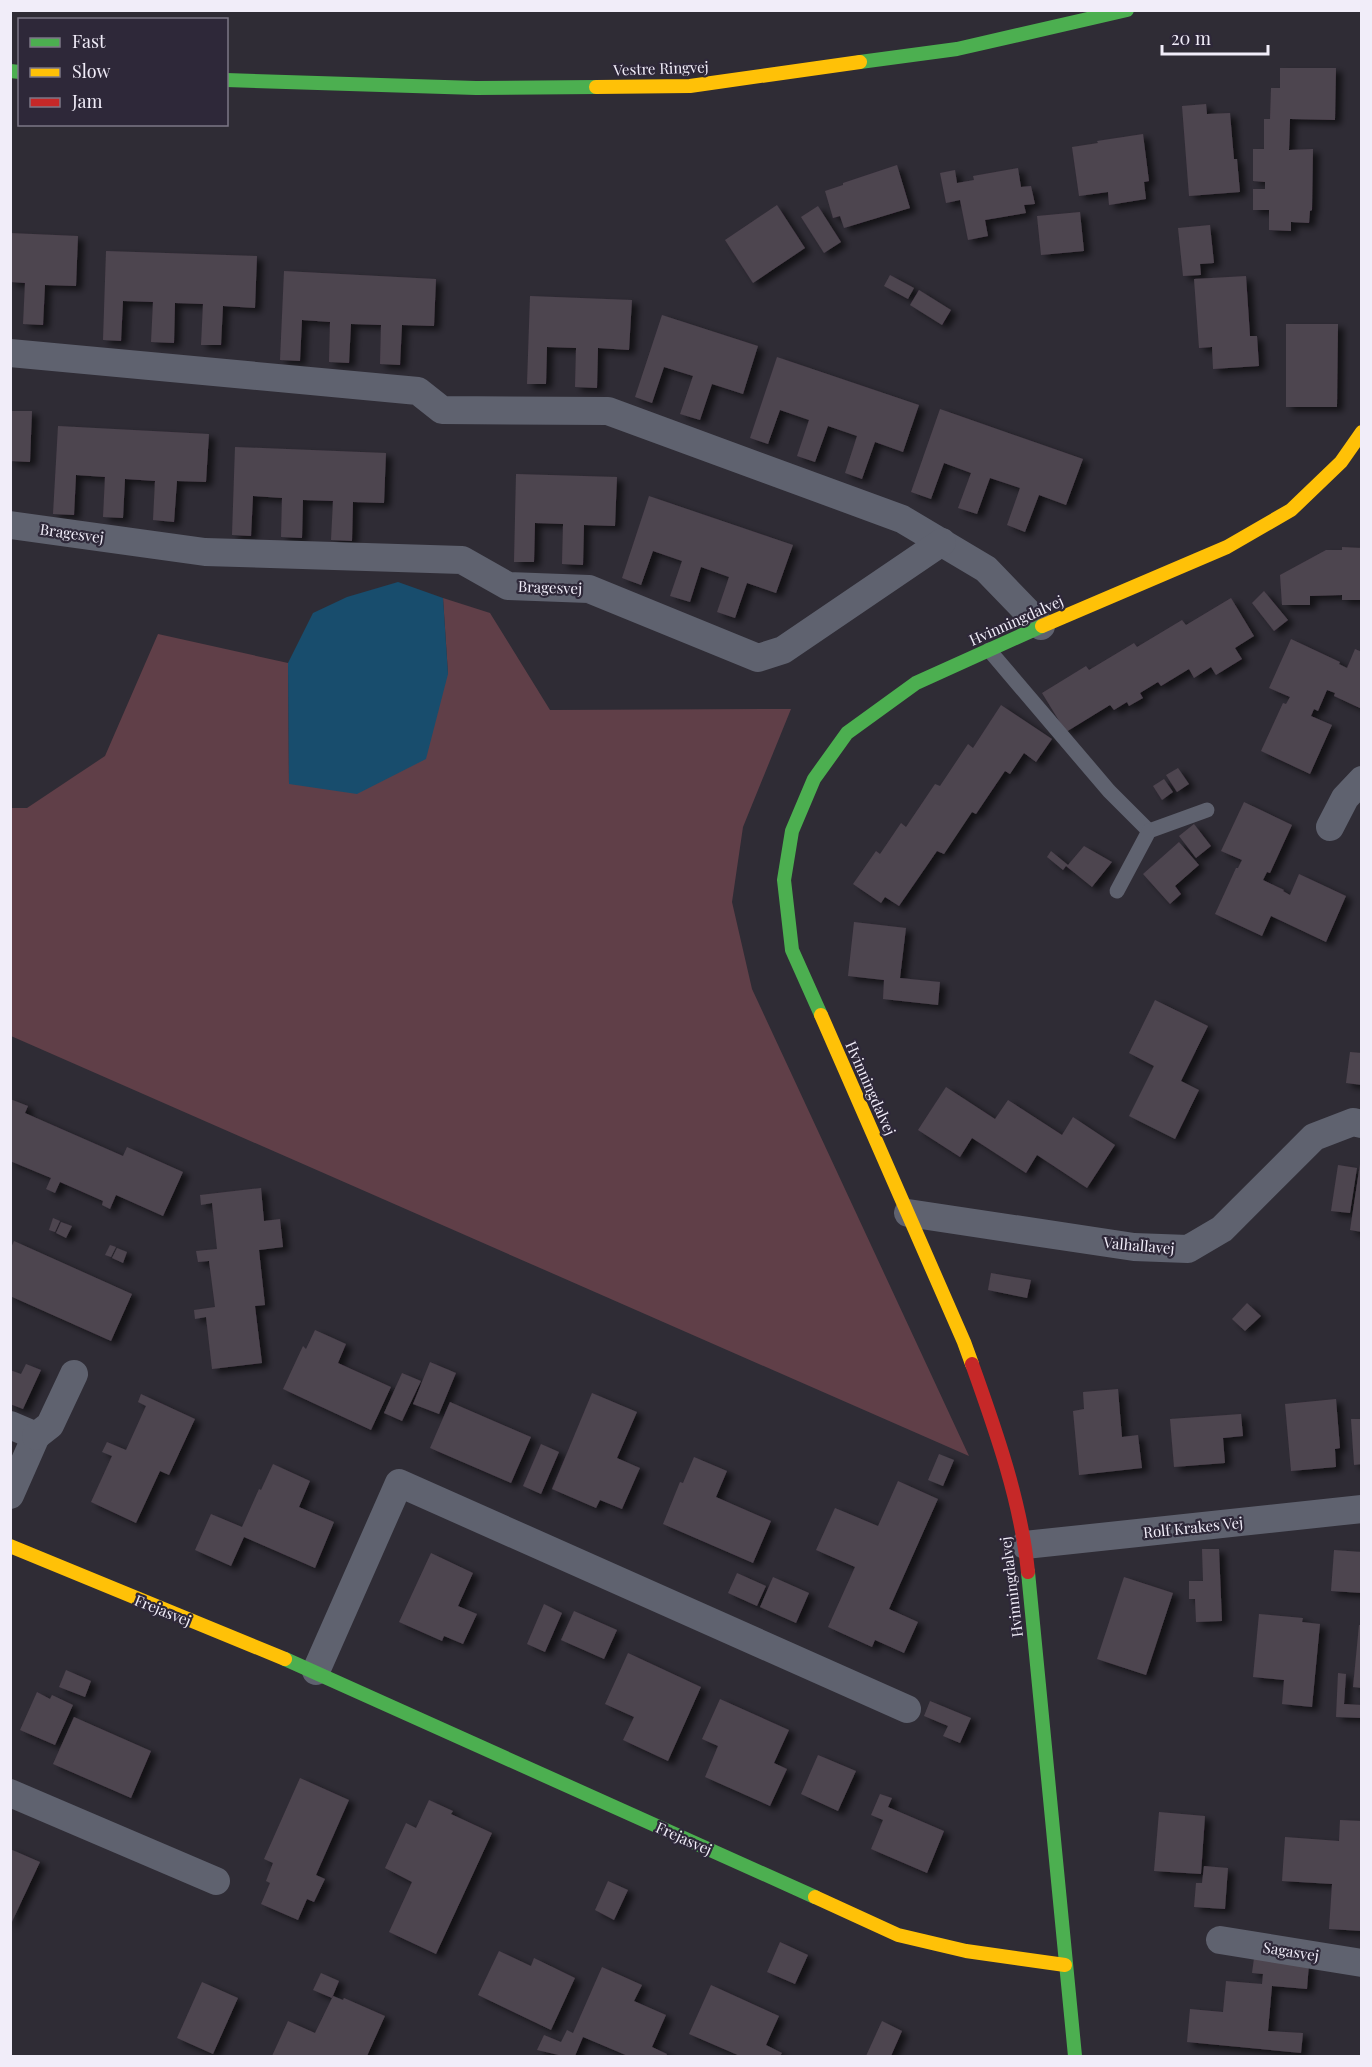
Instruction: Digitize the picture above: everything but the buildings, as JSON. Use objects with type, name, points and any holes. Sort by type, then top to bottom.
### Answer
[{"type":"street","name":"Vestre Ringvej","points":[[228,80],[476,88],[690,86],[957,49],[1127,10]]},
{"type":"street","points":[[10,353],[418,391],[442,410],[608,411],[902,519],[986,568],[1041,626]]},
{"type":"street","name":"Hvinningdalvej","points":[[1075,2056],[1025,1545],[996,1431],[964,1342],[792,950],[784,880],[792,831],[814,778],[847,733],[916,683],[1041,626],[1227,547],[1291,510],[1341,462],[1362,432]]},
{"type":"street","name":"Bragesvej","points":[[10,525],[205,552],[462,560],[508,586],[589,589],[758,658],[783,650],[942,542]]},
{"type":"street","points":[[1330,827],[1345,798],[1362,780]]},
{"type":"street","name":"Valhallavej","points":[[908,1213],[1134,1247],[1188,1250],[1222,1229],[1314,1137],[1353,1122],[1362,1124]]},
{"type":"street","points":[[10,1496],[23,1430],[50,1425],[74,1374]]},
{"type":"street","points":[[316,1671],[399,1483],[907,1709]]},
{"type":"street","name":"Rolf Krakes Vej","points":[[1025,1545],[1362,1509]]},
{"type":"street","name":"Frejasvej","points":[[10,1546],[316,1671],[898,1935],[966,1951],[1065,1965]]},
{"type":"street","points":[[10,1793],[216,1881]]},
{"type":"street","name":"Sagasvej","points":[[1220,1940],[1362,1963]]},
{"type":"lane","points":[[989,650],[1101,783],[1149,831]]},
{"type":"lane","points":[[1117,891],[1149,831],[1207,810]]},
{"type":"shaded area","points":[[443,598],[490,613],[550,710],[791,709],[743,827],[732,902],[752,989],[969,1456],[11,1036],[10,808],[27,808],[105,756],[158,634],[288,663],[289,784],[448,674]]},
{"type":"water","points":[[398,582],[443,598],[448,674],[426,759],[357,794],[289,784],[288,663],[313,613],[347,597]]},
{"type":"traffic: fast","points":[[860,62],[957,49],[1127,10]]},
{"type":"traffic: fast","points":[[10,71],[18,72]]},
{"type":"traffic: fast","points":[[228,80],[476,88],[596,87]]},
{"type":"traffic: fast","points":[[821,1015],[792,950],[784,880],[792,831],[814,779],[847,733],[916,683],[1042,626]]},
{"type":"traffic: fast","points":[[1028,1572],[1075,2056]]},
{"type":"traffic: fast","points":[[285,1659],[815,1897]]},
{"type":"traffic: slow","points":[[596,87],[690,86],[860,62]]},
{"type":"traffic: slow","points":[[1042,626],[1227,547],[1291,510],[1341,462],[1362,432]]},
{"type":"traffic: slow","points":[[821,1015],[972,1364]]},
{"type":"traffic: slow","points":[[10,1546],[285,1659]]},
{"type":"traffic: slow","points":[[815,1897],[898,1935],[966,1951],[1065,1965]]},
{"type":"traffic: jam","points":[[972,1364],[1014,1493],[1028,1572]]}]
